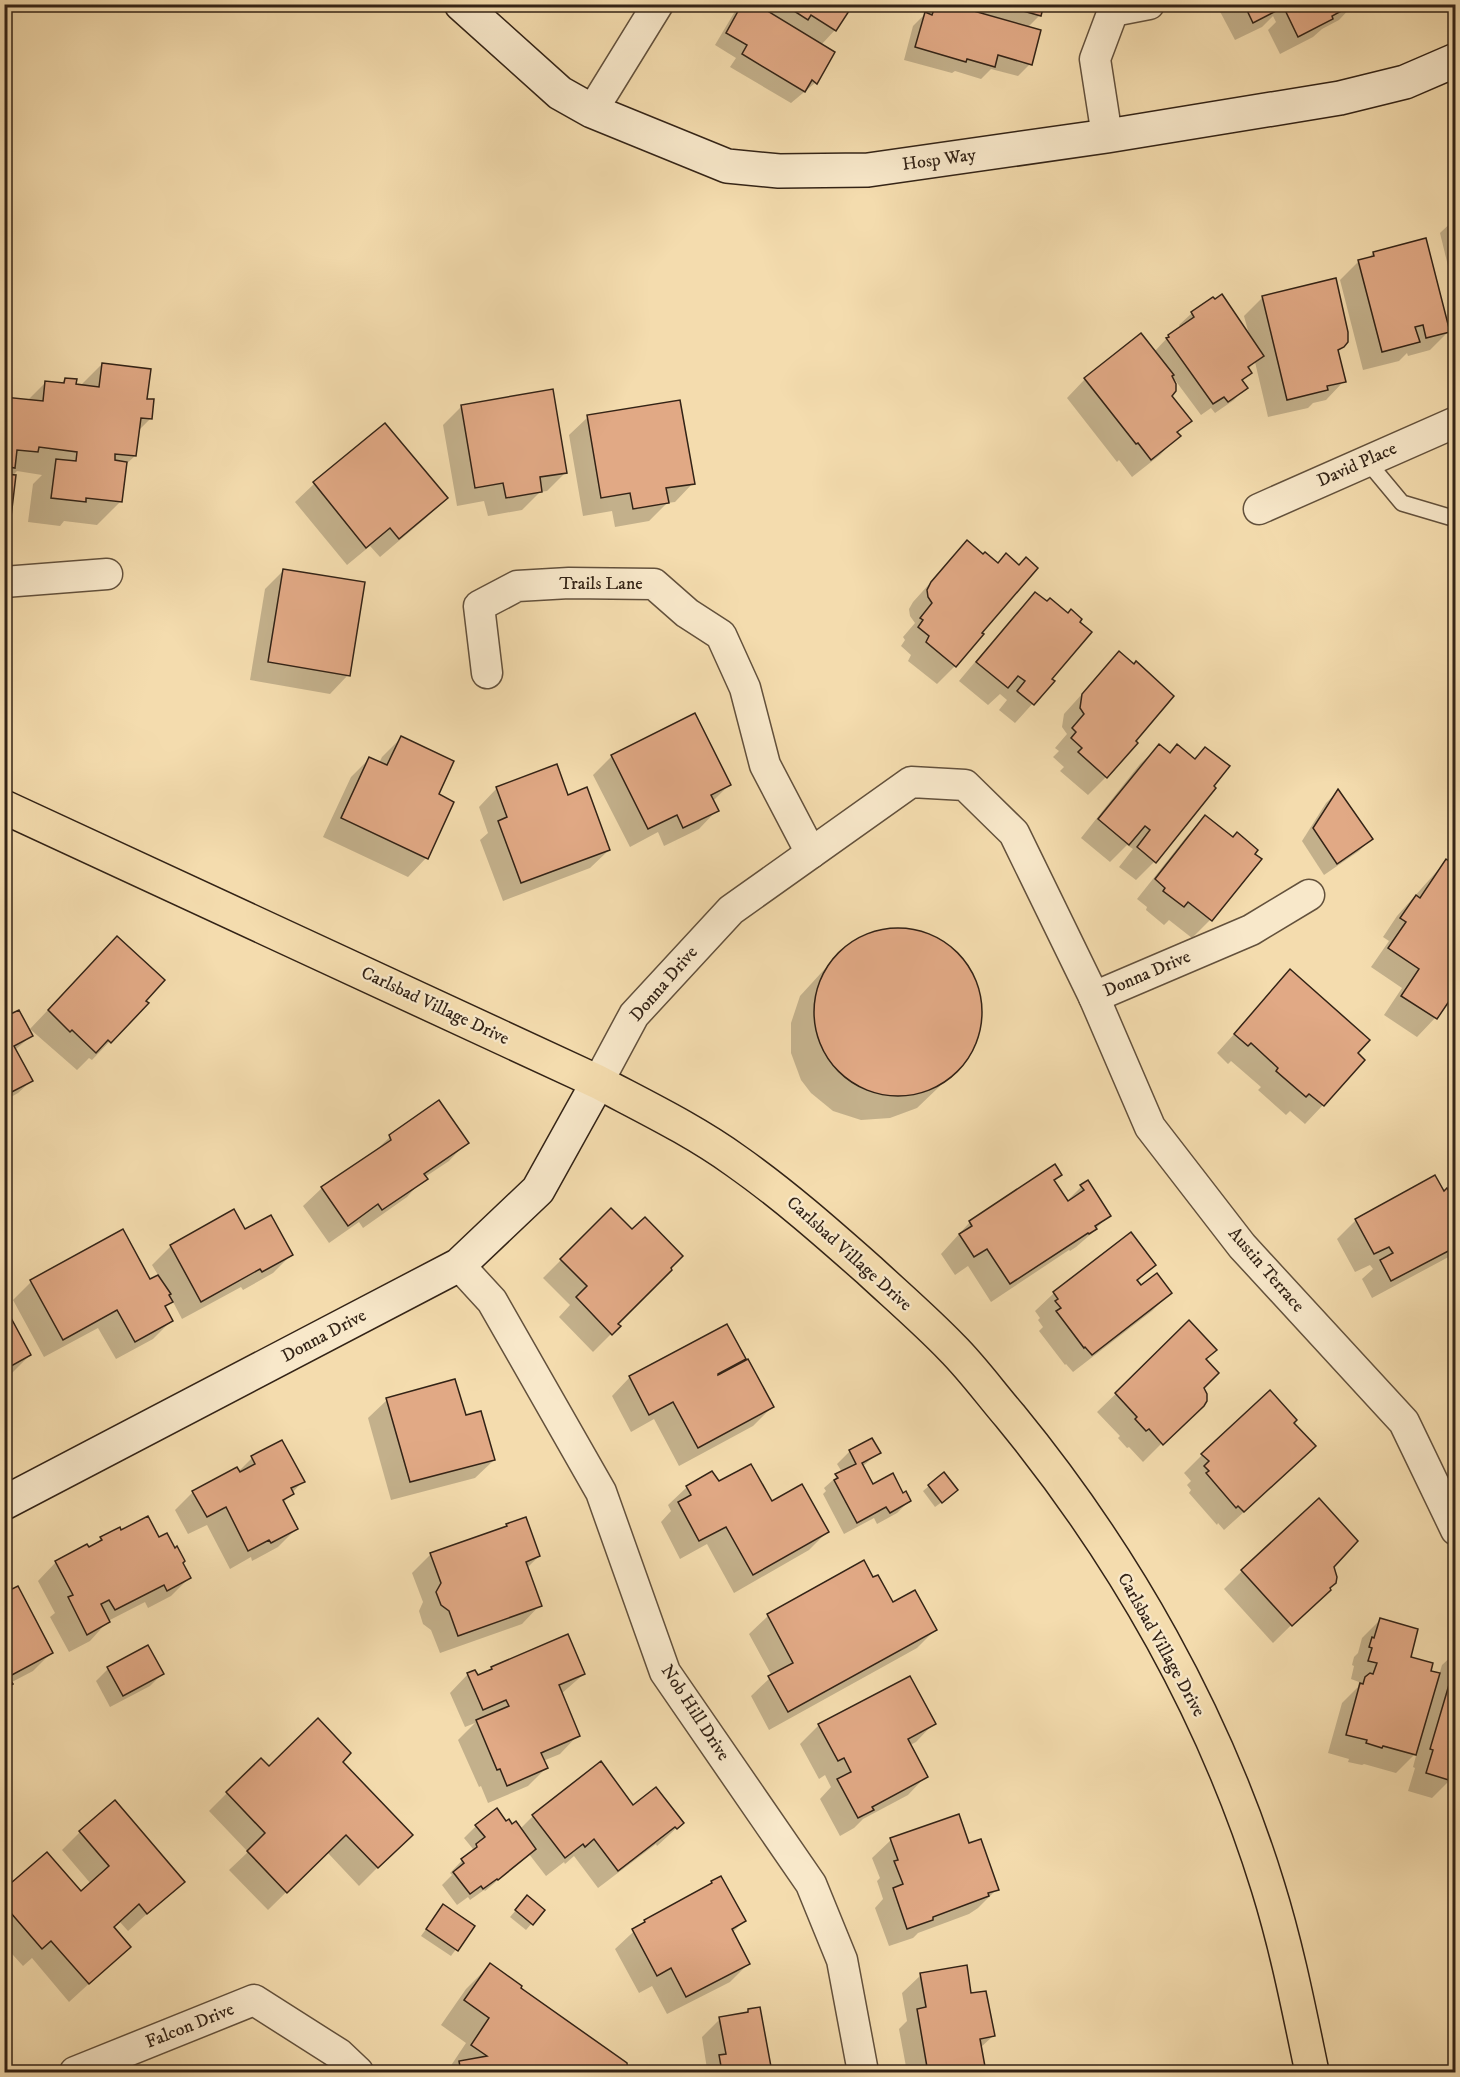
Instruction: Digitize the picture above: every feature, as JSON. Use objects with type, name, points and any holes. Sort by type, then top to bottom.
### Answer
[{"type":"main road","name":"Carlsbad Village Drive","points":[[4,807],[598,1082],[682,1126],[735,1160],[786,1198],[953,1349],[1040,1453],[1092,1526],[1143,1605],[1197,1707],[1239,1807],[1267,1885],[1290,1966],[1312,2073]]},
{"type":"street","name":"Hosp Way","points":[[460,4],[560,93],[592,111],[727,166],[778,171],[868,170],[1107,136],[1340,98],[1405,81],[1455,60]]},
{"type":"street","points":[[592,111],[658,4]]},
{"type":"street","points":[[1107,136],[1095,59],[1113,11],[1149,4]]},
{"type":"street","name":"David Place","points":[[1259,509],[1455,422]]},
{"type":"street","points":[[4,582],[107,574]]},
{"type":"street","name":"Trails Lane","points":[[487,673],[479,606],[516,586],[569,583],[654,584],[687,613],[721,635],[745,688],[765,765],[811,853]]},
{"type":"street","name":"Donna Drive","points":[[4,1503],[459,1264],[538,1190],[634,1015],[731,910],[911,782],[965,785],[1014,834],[1094,997],[1251,930],[1309,895]]},
{"type":"street","name":"Austin Terrace","points":[[1094,997],[1150,1127],[1242,1246],[1404,1422],[1455,1530]]},
{"type":"street","name":"Nob Hill Drive","points":[[459,1264],[492,1301],[601,1492],[665,1672],[811,1884],[842,1960],[863,2073]]},
{"type":"street","name":"Falcon Drive","points":[[75,2073],[254,2000],[339,2054],[358,2073]]},
{"type":"lane","points":[[1367,462],[1402,503],[1455,519]]},
{"type":"building","points":[[742,4],[756,4],[835,52],[817,84],[812,80],[805,92],[742,54],[747,45],[726,33]]},
{"type":"building","points":[[783,4],[849,4],[851,8],[836,31],[811,15],[808,20]]},
{"type":"building","points":[[936,4],[949,4],[1041,30],[1032,65],[998,55],[995,67],[967,59],[966,62],[915,47],[925,12],[932,15]]},
{"type":"building","points":[[998,4],[1044,4],[1041,16]]},
{"type":"building","points":[[1244,4],[1280,4],[1282,8],[1253,23]]},
{"type":"building","points":[[1295,4],[1354,4],[1332,16],[1333,19],[1298,37],[1285,10]]},
{"type":"building","points":[[1426,238],[1450,332],[1426,338],[1423,325],[1415,327],[1420,342],[1382,352],[1358,260],[1374,256],[1373,252]]},
{"type":"building","points":[[1336,278],[1348,332],[1348,342],[1338,350],[1346,382],[1327,386],[1328,390],[1287,400],[1262,296]]},
{"type":"building","points":[[1222,294],[1264,356],[1248,367],[1252,373],[1242,380],[1248,388],[1228,402],[1224,397],[1213,404],[1166,338],[1194,317],[1191,312],[1213,297],[1215,299]]},
{"type":"building","points":[[1141,333],[1174,375],[1172,376],[1176,384],[1176,391],[1172,396],[1192,421],[1177,432],[1181,436],[1151,460],[1084,378]]},
{"type":"building","points":[[102,363],[151,369],[147,399],[154,399],[152,419],[141,418],[136,456],[115,454],[115,460],[127,462],[122,502],[86,498],[86,502],[51,498],[56,459],[76,461],[77,452],[39,447],[38,452],[17,450],[15,468],[4,466],[4,397],[43,401],[45,381],[64,383],[65,378],[77,379],[76,384],[99,387]]},
{"type":"building","points":[[553,389],[567,473],[540,477],[542,492],[506,498],[503,483],[475,488],[461,405]]},
{"type":"building","points":[[680,400],[695,484],[666,488],[669,503],[633,509],[630,493],[601,498],[587,415]]},
{"type":"building","points":[[385,423],[448,498],[399,539],[390,528],[366,548],[313,482]]},
{"type":"building","points":[[4,474],[16,475],[11,517],[4,517]]},
{"type":"building","points":[[967,540],[998,563],[1006,553],[1019,565],[1026,557],[1038,568],[956,667],[926,642],[929,636],[918,627],[923,620],[920,618],[932,603],[927,590],[931,582]]},
{"type":"building","points":[[283,569],[365,582],[350,676],[268,662]]},
{"type":"building","points":[[1035,592],[1047,601],[1050,598],[1068,613],[1071,609],[1082,619],[1080,622],[1092,632],[1052,679],[1055,681],[1034,705],[1017,691],[1025,681],[1018,676],[1008,688],[976,662]]},
{"type":"building","points":[[1119,651],[1134,664],[1136,661],[1174,696],[1136,741],[1138,743],[1107,778],[1078,752],[1082,748],[1071,738],[1076,732],[1072,728],[1084,714],[1080,708],[1082,694]]},
{"type":"building","points":[[695,713],[731,785],[711,795],[719,811],[683,828],[677,815],[648,829],[611,755]]},
{"type":"building","points":[[401,736],[454,761],[439,794],[454,802],[428,859],[341,818],[369,757],[387,765]]},
{"type":"building","points":[[1159,744],[1170,753],[1177,744],[1195,759],[1205,747],[1230,766],[1214,786],[1216,788],[1156,863],[1137,847],[1150,830],[1145,826],[1129,845],[1098,819]]},
{"type":"building","points":[[557,764],[568,795],[587,787],[610,850],[521,883],[498,821],[507,817],[496,787]]},
{"type":"building","points":[[1338,789],[1373,839],[1337,864],[1313,828]]},
{"type":"building","points":[[1205,815],[1233,837],[1237,832],[1258,850],[1255,854],[1262,859],[1212,921],[1188,902],[1184,907],[1163,891],[1165,888],[1155,879]]},
{"type":"building","points":[[1446,859],[1456,866],[1456,991],[1437,1019],[1401,996],[1419,969],[1388,948],[1406,922],[1400,918],[1416,895],[1420,898]]},
{"type":"building","points":[[898,928],[914,929],[930,934],[958,952],[976,980],[981,996],[981,1028],[976,1044],[958,1072],[930,1090],[914,1095],[898,1096],[882,1095],[866,1090],[838,1072],[820,1044],[815,1028],[814,1012],[815,996],[820,980],[838,952],[866,934],[882,929]]},
{"type":"building","points":[[117,936],[165,980],[146,1001],[149,1003],[111,1043],[108,1040],[96,1053],[48,1010]]},
{"type":"building","points":[[1290,969],[1370,1040],[1358,1053],[1365,1060],[1324,1106],[1309,1094],[1306,1097],[1276,1071],[1278,1068],[1251,1043],[1248,1046],[1234,1034]]},
{"type":"building","points":[[19,1010],[33,1036],[14,1046],[33,1081],[4,1096],[4,1017]]},
{"type":"building","points":[[439,1100],[469,1143],[424,1174],[428,1179],[382,1210],[378,1204],[348,1226],[321,1187],[391,1140],[389,1135]]},
{"type":"building","points":[[1055,1164],[1062,1175],[1054,1180],[1068,1201],[1084,1190],[1080,1185],[1088,1180],[1111,1216],[1095,1226],[1097,1229],[1010,1284],[987,1249],[974,1257],[959,1234],[972,1226],[969,1221]]},
{"type":"building","points":[[1435,1175],[1444,1191],[1447,1188],[1456,1204],[1456,1247],[1391,1281],[1380,1260],[1393,1253],[1389,1247],[1374,1254],[1355,1219]]},
{"type":"building","points":[[611,1208],[632,1229],[645,1217],[683,1256],[618,1324],[621,1326],[612,1335],[576,1297],[587,1286],[560,1259]]},
{"type":"building","points":[[234,1209],[245,1229],[271,1215],[293,1255],[262,1272],[260,1269],[201,1302],[170,1245]]},
{"type":"building","points":[[123,1229],[150,1279],[158,1275],[171,1294],[169,1295],[173,1302],[165,1306],[173,1321],[135,1342],[117,1310],[63,1340],[30,1280]]},
{"type":"building","points":[[1131,1232],[1156,1265],[1137,1280],[1141,1285],[1157,1273],[1172,1293],[1092,1355],[1056,1311],[1061,1308],[1055,1301],[1058,1299],[1053,1292]]},
{"type":"building","points":[[4,1305],[31,1355],[4,1370]]},
{"type":"building","points":[[1189,1320],[1217,1350],[1206,1359],[1219,1373],[1204,1388],[1207,1401],[1204,1406],[1163,1445],[1149,1429],[1146,1431],[1135,1419],[1137,1417],[1115,1393]]},
{"type":"building","points":[[727,1324],[746,1359],[718,1375],[748,1359],[774,1407],[698,1448],[673,1402],[649,1415],[629,1376]]},
{"type":"building","points":[[455,1379],[466,1415],[481,1411],[495,1460],[410,1482],[386,1398]]},
{"type":"building","points":[[1270,1390],[1297,1420],[1294,1423],[1316,1446],[1244,1512],[1238,1506],[1236,1508],[1206,1473],[1209,1471],[1204,1466],[1209,1461],[1201,1454]]},
{"type":"building","points":[[872,1438],[881,1453],[862,1463],[873,1484],[893,1473],[903,1493],[906,1491],[911,1501],[890,1513],[886,1507],[857,1523],[834,1480],[838,1478],[835,1474],[856,1464],[849,1450]]},
{"type":"building","points":[[282,1440],[305,1482],[291,1488],[294,1494],[283,1500],[298,1529],[271,1543],[269,1540],[248,1551],[226,1507],[207,1517],[192,1491],[237,1467],[240,1472],[255,1464],[251,1456]]},
{"type":"building","points":[[751,1464],[772,1501],[802,1484],[829,1532],[753,1575],[726,1527],[699,1541],[678,1502],[691,1495],[686,1486],[712,1471],[719,1481]]},
{"type":"building","points":[[944,1472],[958,1490],[942,1503],[928,1485]]},
{"type":"building","points":[[1319,1498],[1358,1541],[1334,1567],[1337,1577],[1331,1590],[1292,1626],[1241,1570]]},
{"type":"building","points":[[148,1516],[159,1537],[167,1533],[175,1548],[177,1546],[191,1578],[167,1591],[164,1585],[115,1610],[109,1600],[101,1604],[110,1622],[87,1635],[68,1597],[73,1595],[55,1561],[87,1544],[89,1547],[102,1540],[100,1537],[120,1527],[121,1530]]},
{"type":"building","points":[[526,1517],[540,1556],[526,1562],[542,1606],[458,1636],[449,1611],[441,1605],[436,1592],[441,1583],[430,1553]]},
{"type":"building","points":[[864,1560],[873,1577],[878,1575],[893,1602],[915,1590],[937,1630],[788,1712],[768,1676],[793,1663],[767,1614]]},
{"type":"building","points":[[18,1586],[53,1653],[8,1677],[13,1684],[4,1689],[4,1593]]},
{"type":"building","points":[[1380,1618],[1418,1629],[1411,1657],[1433,1663],[1431,1671],[1440,1673],[1416,1755],[1383,1746],[1382,1748],[1366,1743],[1367,1740],[1346,1735],[1360,1683],[1363,1684],[1365,1677],[1370,1673],[1373,1674],[1377,1663],[1368,1661],[1372,1648],[1369,1647]]},
{"type":"building","points":[[568,1634],[585,1674],[559,1685],[580,1736],[541,1753],[548,1768],[507,1786],[500,1769],[497,1770],[476,1720],[509,1706],[506,1700],[483,1710],[467,1673],[475,1670],[478,1675],[492,1669],[491,1667]]},
{"type":"building","points":[[148,1645],[164,1674],[123,1696],[107,1667]]},
{"type":"building","points":[[1456,1661],[1456,1770],[1452,1781],[1426,1773],[1433,1750],[1430,1749]]},
{"type":"building","points":[[910,1676],[936,1724],[908,1739],[928,1777],[872,1807],[874,1810],[858,1818],[837,1779],[851,1772],[844,1758],[838,1761],[818,1724]]},
{"type":"building","points":[[318,1718],[351,1753],[343,1762],[413,1835],[378,1868],[346,1835],[287,1893],[247,1851],[265,1833],[226,1792],[261,1758],[269,1766]]},
{"type":"building","points":[[601,1761],[633,1805],[656,1787],[684,1823],[677,1829],[675,1827],[618,1871],[594,1839],[585,1847],[583,1844],[565,1858],[532,1815]]},
{"type":"building","points":[[115,1800],[185,1882],[147,1914],[139,1904],[114,1927],[131,1947],[89,1984],[51,1941],[42,1949],[4,1905],[4,1889],[47,1852],[81,1891],[109,1866],[79,1831]]},
{"type":"building","points":[[497,1808],[506,1821],[509,1819],[512,1824],[516,1821],[536,1849],[498,1880],[483,1889],[481,1886],[470,1894],[453,1872],[464,1863],[461,1859],[477,1847],[476,1844],[485,1837],[475,1825]]},
{"type":"building","points":[[959,1814],[969,1843],[981,1839],[999,1890],[933,1917],[933,1920],[907,1929],[893,1888],[903,1884],[894,1861],[898,1860],[890,1838]]},
{"type":"building","points":[[721,1876],[746,1921],[732,1929],[750,1964],[686,1997],[671,1968],[657,1976],[632,1929]]},
{"type":"building","points":[[527,1895],[545,1910],[533,1925],[515,1910]]},
{"type":"building","points":[[443,1904],[475,1926],[458,1951],[426,1929]]},
{"type":"building","points":[[490,1963],[522,1986],[521,1988],[627,2063],[628,2072],[461,2072],[459,2061],[487,2056],[471,2045],[489,2018],[464,2000]]},
{"type":"building","points":[[967,1965],[971,1993],[986,1991],[995,2036],[980,2039],[986,2072],[933,2072],[932,2066],[927,2067],[917,2009],[926,2007],[920,1973]]},
{"type":"building","points":[[760,2007],[772,2072],[722,2072],[719,2055],[726,2054],[719,2017],[748,2012],[748,2009]]}]
